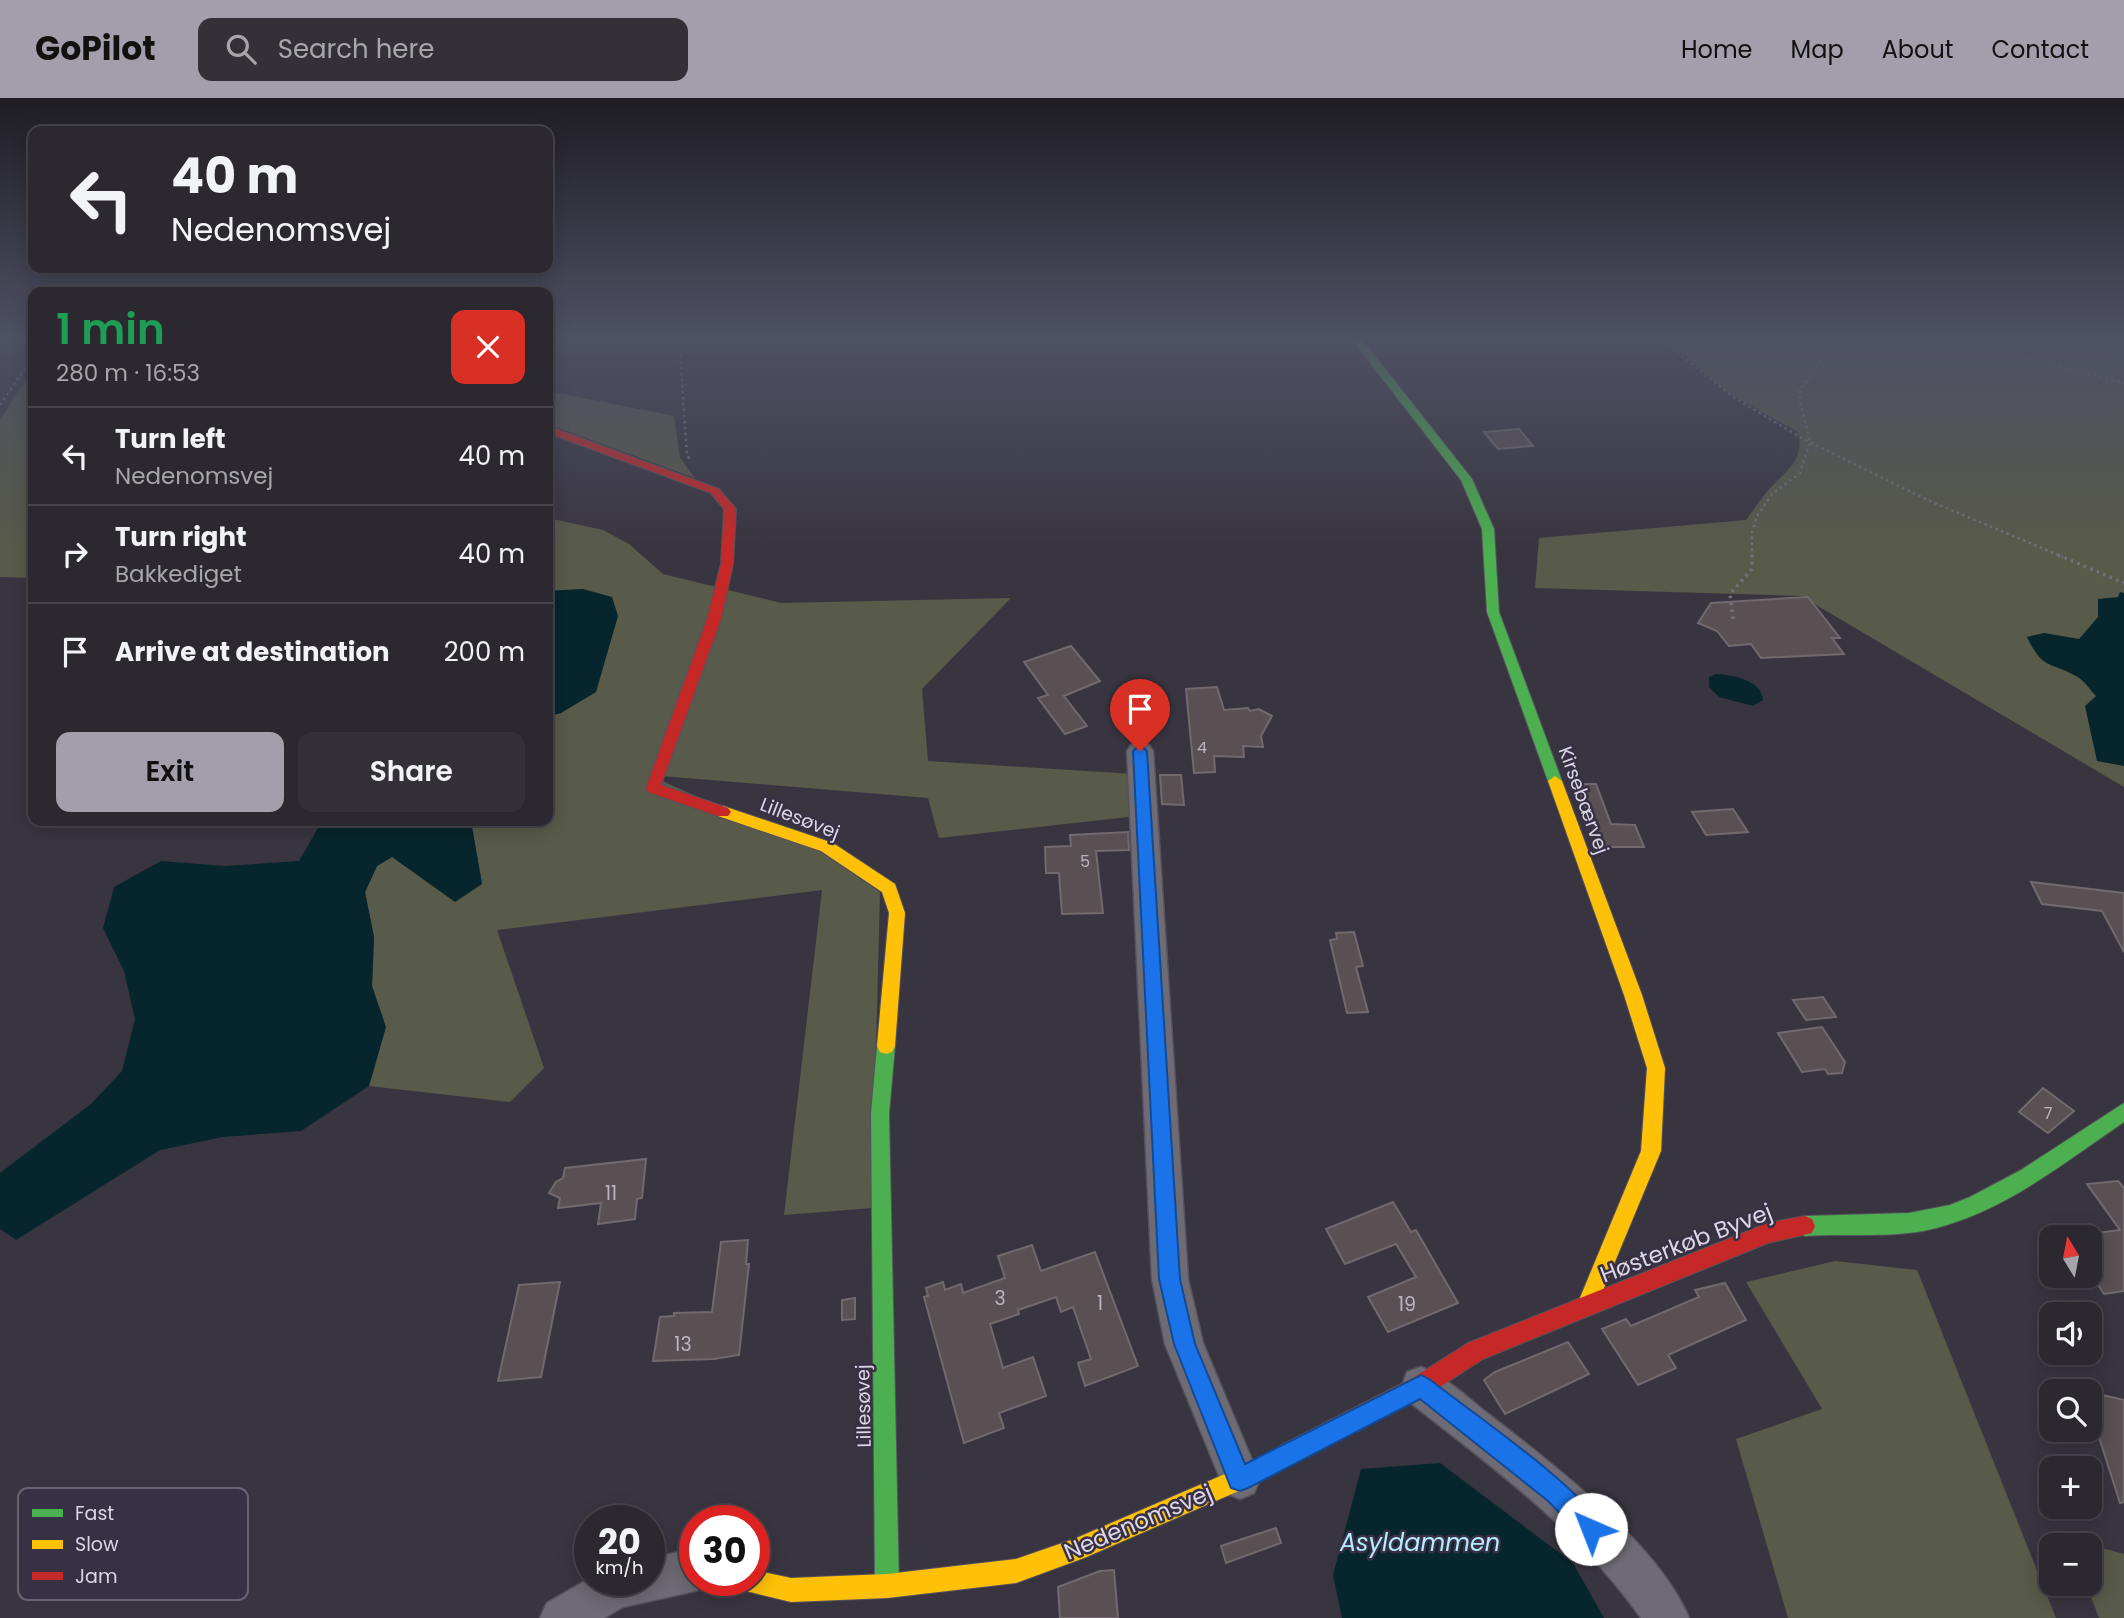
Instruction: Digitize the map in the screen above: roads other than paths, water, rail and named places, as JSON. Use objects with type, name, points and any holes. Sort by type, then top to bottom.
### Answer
[{"type":"street","name":"Kirsebærvej","points":[[1410,408],[1466,479],[1488,530],[1493,612],[1633,995],[1657,1068],[1651,1152],[1587,1305]]},
{"type":"street","name":"Lillesøvej","points":[[553,431],[715,491],[730,509],[727,564],[713,620],[653,788],[827,847],[889,888],[897,913],[880,1114],[887,1586]]},
{"type":"street","points":[[1140,751],[1170,1279],[1184,1344],[1240,1479]]},
{"type":"street","name":"Høsterkøb Byvej","points":[[1421,1386],[1476,1351],[1768,1233],[1822,1224],[1921,1221],[1959,1211],[2031,1174],[2124,1111]]},
{"type":"street","name":"Nedenomsvej","points":[[770,1585],[791,1590],[887,1586],[1016,1571],[1076,1550],[1240,1479],[1421,1386]]},
{"type":"street","points":[[1421,1386],[1556,1493],[1644,1583],[1667,1618]]},
{"type":"street","points":[[562,1618],[601,1596]]},
{"type":"water","points":[[583,589],[612,597],[618,616],[596,692],[561,713],[553,715],[553,591]]},
{"type":"water","points":[[2120,592],[2124,593],[2124,766],[2097,761],[2085,706],[2096,696],[2079,678],[2042,660],[2027,637],[2044,633],[2079,639],[2098,617],[2098,599],[2118,597]]},
{"type":"water","points":[[1716,674],[1738,677],[1752,683],[1758,688],[1763,700],[1753,706],[1719,697],[1709,687],[1709,677]]},
{"type":"water","points":[[319,826],[472,826],[482,884],[455,902],[392,857],[377,866],[365,892],[374,937],[372,986],[386,1027],[369,1086],[301,1131],[223,1137],[160,1150],[16,1240],[0,1229],[0,1173],[91,1104],[122,1071],[135,1019],[124,971],[103,928],[114,887],[161,861],[225,866],[299,861]]},
{"type":"water","name":"Asyldammen","points":[[1440,1463],[1573,1563],[1604,1618],[1342,1618],[1333,1575],[1361,1469]]}]
